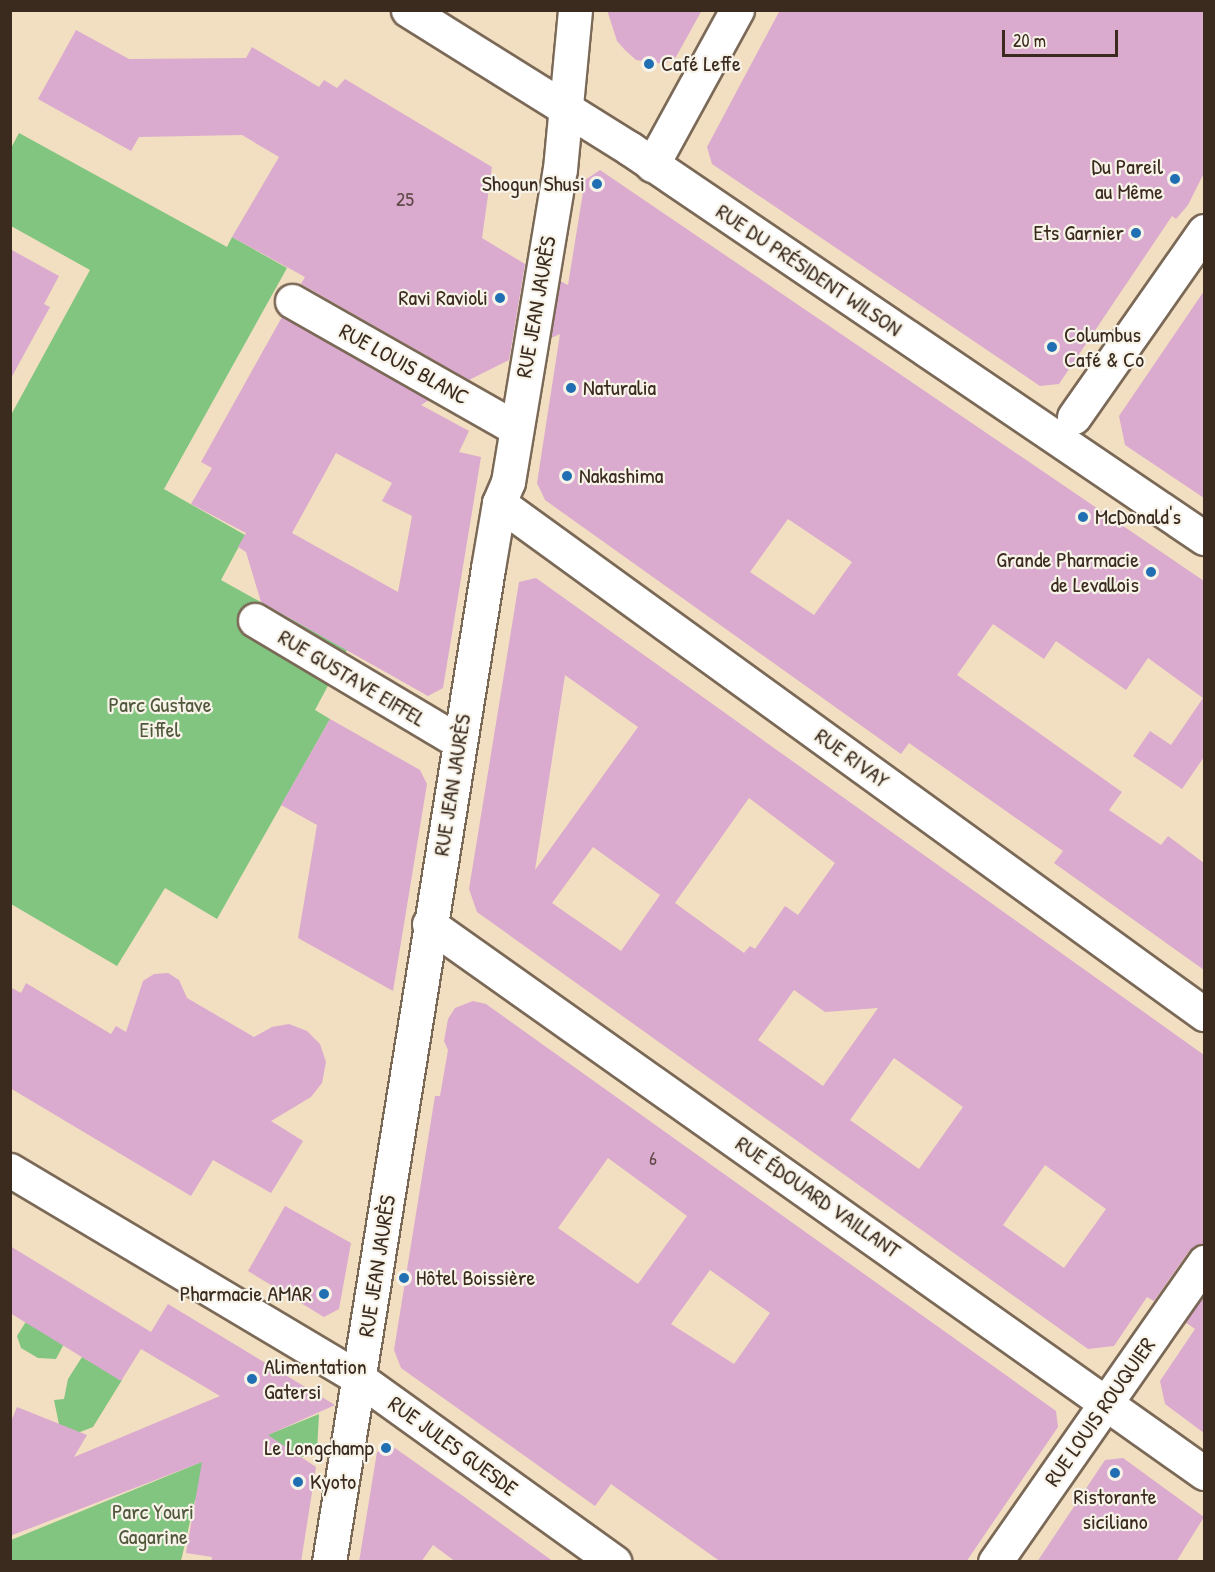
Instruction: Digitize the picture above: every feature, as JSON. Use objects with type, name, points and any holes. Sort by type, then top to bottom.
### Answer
[{"type":"street","name":"RUE DU PRÉSIDENT WILSON","points":[[408,10],[568,109],[1204,538]]},
{"type":"street","name":"RUE JEAN JAURÈS","points":[[329,1562],[429,924],[499,502],[507,482],[568,109],[575,10]]},
{"type":"street","points":[[652,165],[737,10]]},
{"type":"street","points":[[1074,417],[1204,231]]},
{"type":"street","name":"RUE LOUIS BLANC","points":[[292,301],[516,428]]},
{"type":"street","name":"RUE RIVAY","points":[[499,502],[1204,1014]]},
{"type":"street","name":"RUE GUSTAVE EIFFEL","points":[[255,620],[448,735]]},
{"type":"street","name":"RUE ÉDOUARD VAILLANT","points":[[429,924],[1204,1473]]},
{"type":"street","name":"RUE JULES GUESDE","points":[[10,1170],[357,1377],[614,1562]]},
{"type":"street","name":"RUE LOUIS ROUQUIER","points":[[995,1562],[1204,1262]]},
{"type":"green space","name":"Parc Gustave Eiffel","points":[[19,133],[227,247],[232,237],[287,268],[164,489],[245,535],[221,580],[347,650],[315,710],[330,719],[217,919],[165,888],[117,966],[11,904],[11,415],[90,270],[11,226],[11,148]]},
{"type":"green space","points":[[27,1320],[65,1342],[56,1359],[38,1358],[21,1348],[17,1336]]},
{"type":"green space","points":[[82,1357],[122,1380],[93,1427],[62,1439],[54,1400],[64,1399],[68,1379]]},
{"type":"green space","name":"Parc Youri Gagarine","points":[[319,1414],[317,1451],[195,1500],[181,1561],[11,1562],[11,1540]]},
{"type":"building","points":[[607,10],[702,10],[676,57],[664,64],[636,60],[625,50],[617,41]]},
{"type":"building","points":[[780,10],[1204,10],[1204,173],[1188,205],[1176,219],[1172,216],[1059,384],[1040,386],[712,164],[707,147]]},
{"type":"building","points":[[76,30],[129,59],[246,58],[252,47],[319,87],[324,80],[337,88],[345,79],[492,167],[482,238],[525,264],[509,360],[469,380],[301,284],[305,277],[232,237],[279,157],[242,135],[139,137],[131,151],[38,99]]},
{"type":"building","points":[[600,170],[1204,581],[1204,757],[1182,789],[1133,756],[1150,731],[1171,745],[1203,698],[1148,658],[1126,690],[1056,641],[1044,659],[993,624],[957,675],[1122,792],[1109,810],[1161,845],[1168,836],[1204,863],[1204,970],[1054,863],[1063,851],[909,743],[901,754],[545,500],[537,483],[560,334],[551,338],[560,281],[568,285],[585,180]],"holes":[[[788,519],[852,562],[814,615],[750,572]]]},
{"type":"building","points":[[10,249],[59,276],[44,304],[50,307],[10,380]]},
{"type":"building","points":[[1204,291],[1204,498],[1125,445],[1119,416]]},
{"type":"building","points":[[282,317],[429,400],[421,405],[469,431],[459,452],[481,457],[443,688],[428,696],[261,602],[246,552],[238,547],[246,533],[191,504],[212,468],[201,462]],"holes":[[[336,453],[392,483],[382,501],[412,516],[398,592],[292,533]]]},
{"type":"building","points":[[536,578],[1204,1055],[1204,1243],[1189,1251],[1154,1301],[1147,1297],[1114,1346],[1088,1349],[477,912],[469,889],[519,582]],"holes":[[[565,675],[638,727],[535,870]],[[749,798],[835,863],[798,915],[785,906],[755,949],[750,946],[744,953],[675,903]],[[593,847],[660,895],[621,951],[552,903]],[[794,990],[825,1012],[878,1008],[823,1086],[758,1040]],[[894,1058],[963,1107],[919,1169],[850,1120]],[[1045,1165],[1106,1209],[1064,1268],[1003,1225]]]},
{"type":"building","points":[[330,719],[420,770],[427,784],[393,991],[298,938],[317,825],[281,805]]},
{"type":"building","points":[[168,973],[179,980],[187,998],[254,1037],[272,1027],[289,1024],[307,1031],[320,1044],[326,1062],[322,1083],[311,1097],[271,1121],[303,1141],[271,1193],[213,1160],[191,1196],[10,1088],[10,987],[21,993],[26,983],[111,1034],[116,1026],[126,1032],[143,981],[154,974]]},
{"type":"building","points":[[473,1001],[486,1004],[1056,1411],[1058,1427],[966,1562],[721,1562],[611,1484],[595,1506],[401,1368],[394,1350],[435,1096],[440,1096],[448,1050],[444,1041],[448,1019],[455,1008]],"holes":[[[608,1158],[687,1216],[638,1284],[558,1228]],[[710,1270],[770,1313],[734,1364],[671,1324]]]},
{"type":"building","points":[[285,1206],[351,1243],[339,1309],[324,1317],[248,1271]]},
{"type":"building","points":[[10,1246],[151,1332],[168,1304],[335,1405],[268,1435],[316,1467],[301,1562],[211,1562],[212,1557],[186,1553],[202,1462],[10,1536],[10,1424],[17,1407],[87,1435],[74,1457],[220,1396],[141,1349],[121,1381],[10,1313]]},
{"type":"building","points":[[1204,1294],[1204,1433],[1165,1404],[1160,1381],[1195,1329],[1185,1322]]},
{"type":"building","points":[[392,1446],[554,1562],[456,1562],[433,1545],[421,1562],[359,1562],[377,1452]]},
{"type":"building","points":[[1123,1458],[1204,1517],[1176,1562],[1037,1562],[1105,1460]]},
{"type":"place","name":"Café Leffe","points":[[649,64]]},
{"type":"place","name":"Du Pareil au Même","points":[[1175,179]]},
{"type":"place","name":"Shogun Shusi","points":[[597,184]]},
{"type":"place","name":"Ets Garnier","points":[[1136,233]]},
{"type":"place","name":"Ravi Ravioli","points":[[500,298]]},
{"type":"place","name":"Columbus Café & Co","points":[[1052,347]]},
{"type":"place","name":"Naturalia","points":[[571,388]]},
{"type":"place","name":"Nakashima","points":[[567,476]]},
{"type":"place","name":"McDonald's","points":[[1083,517]]},
{"type":"place","name":"Grande Pharmacie de Levallois","points":[[1151,572]]},
{"type":"place","name":"Hôtel Boissière","points":[[404,1278]]},
{"type":"place","name":"Pharmacie AMAR","points":[[324,1294]]},
{"type":"place","name":"Alimentation Gatersi","points":[[252,1379]]},
{"type":"place","name":"Le Longchamp","points":[[386,1448]]},
{"type":"place","name":"Ristorante siciliano","points":[[1115,1473]]},
{"type":"place","name":"Kyoto","points":[[298,1482]]}]
